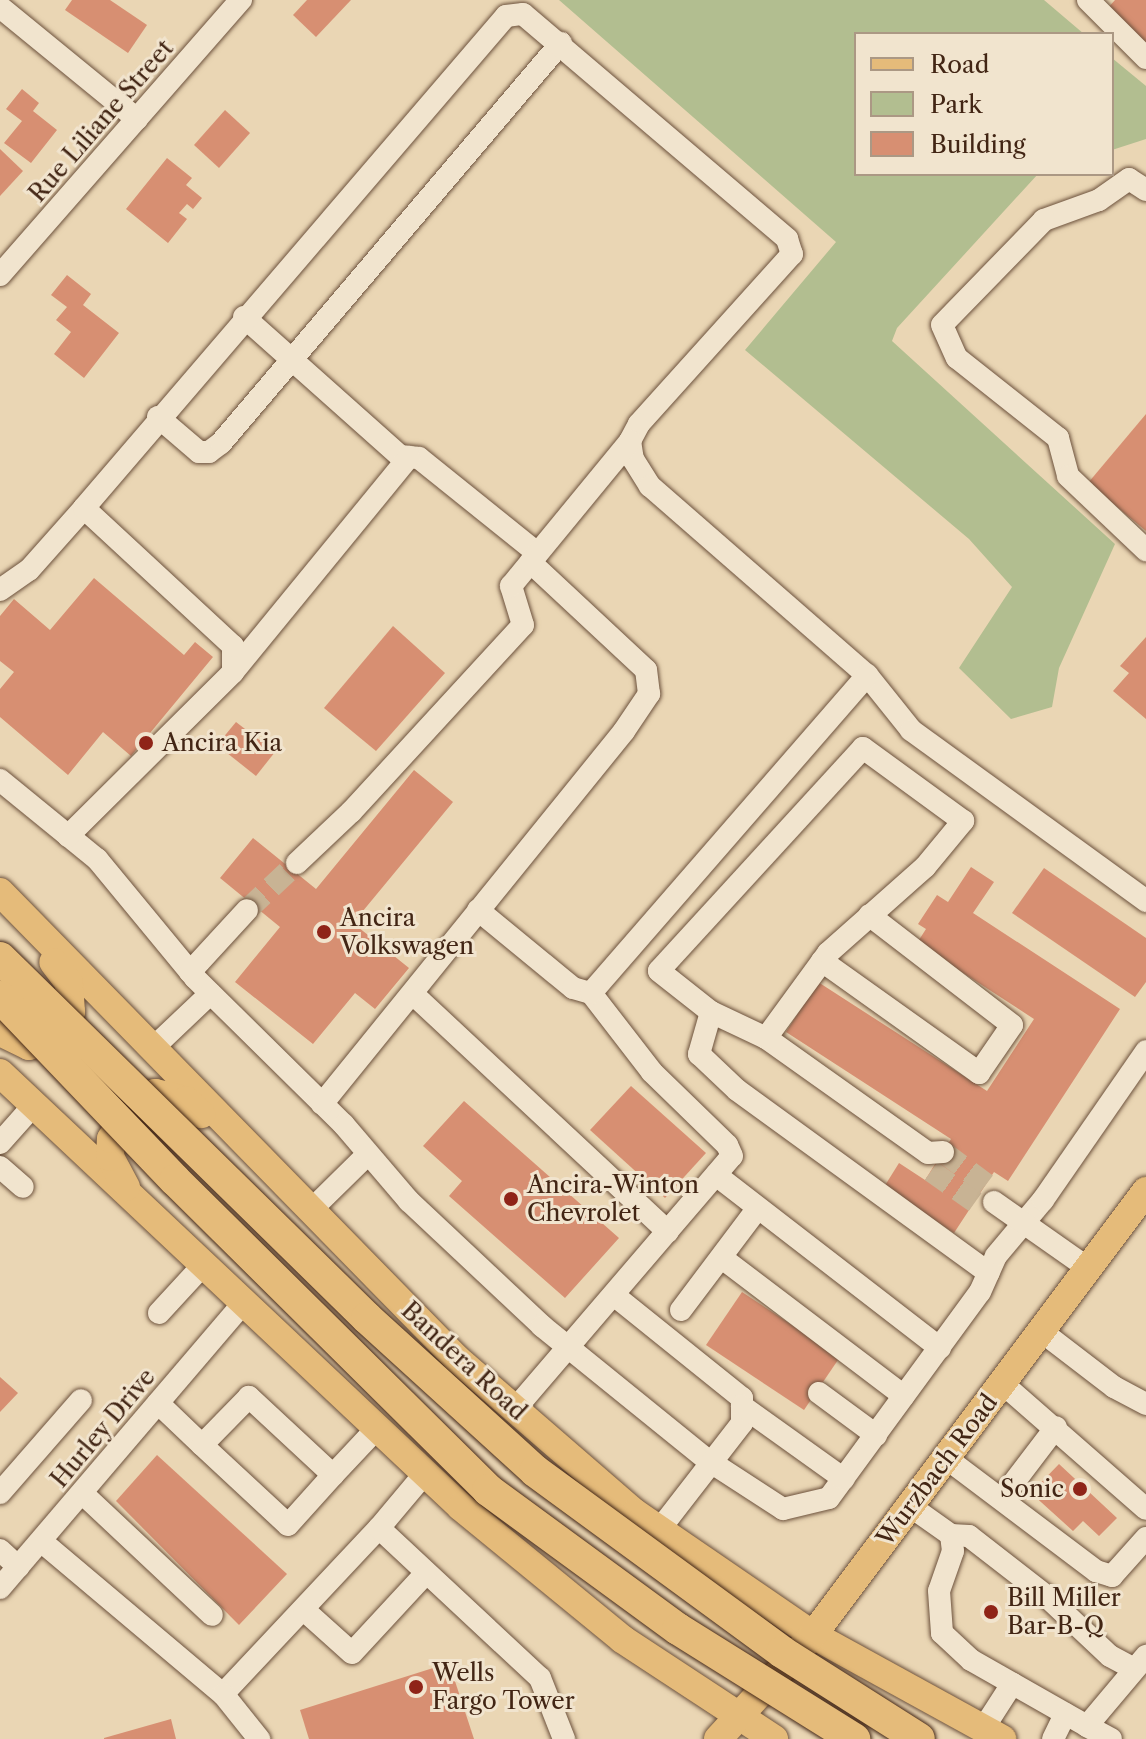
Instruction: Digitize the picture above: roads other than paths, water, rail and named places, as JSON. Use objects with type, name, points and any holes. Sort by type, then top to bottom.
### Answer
[{"type":"highway","points":[[0,958],[367,1318],[535,1471],[782,1652],[919,1739]]},
{"type":"highway","points":[[0,997],[175,1180],[488,1490],[678,1629],[854,1739]]},
{"type":"main road","points":[[0,892],[69,983],[72,997],[71,1012],[51,1034],[29,1046],[0,1032]]},
{"type":"main road","name":"Bandera Road","points":[[0,892],[457,1359],[515,1409],[659,1530],[813,1635],[992,1734]]},
{"type":"main road","points":[[0,1073],[426,1472],[622,1639],[774,1739]]},
{"type":"main road","points":[[160,1224],[123,1184],[110,1157],[111,1139],[124,1117],[155,1093],[186,1100],[285,1183]]},
{"type":"main road","name":"Wurzbach Road","points":[[718,1739],[813,1635],[1146,1191]]},
{"type":"street","name":"Rue Liliane Street","points":[[0,275],[241,0]]},
{"type":"street","points":[[1088,0],[1107,25],[1146,58]]},
{"type":"street","points":[[0,7],[137,119]]},
{"type":"street","points":[[0,590],[29,570],[84,508],[158,417],[506,16],[523,14],[561,43],[787,239],[792,254],[630,441],[511,586],[523,625],[351,812],[297,863]]},
{"type":"street","points":[[158,417],[190,447],[209,452],[561,43]]},
{"type":"street","points":[[1146,190],[1129,179],[1099,200],[1044,220],[942,325],[957,358],[1058,438],[1068,476],[1146,550]]},
{"type":"street","points":[[244,317],[400,456],[419,458],[534,558],[646,670],[649,694],[414,995],[322,1104]]},
{"type":"street","points":[[630,441],[633,459],[650,486],[867,675],[911,730],[1146,901]]},
{"type":"street","points":[[68,836],[233,672],[409,457]]},
{"type":"street","points":[[84,508],[233,646],[233,672]]},
{"type":"street","points":[[591,993],[867,675]]},
{"type":"street","points":[[766,1038],[822,961],[925,867],[963,821],[863,748],[659,971],[711,1012],[766,1038],[934,1159]]},
{"type":"street","points":[[0,780],[97,859],[210,994],[322,1104],[409,1201],[569,1345],[712,1463],[783,1509],[829,1498],[940,1348],[1023,1223],[1146,1051]]},
{"type":"street","points":[[190,972],[247,910]]},
{"type":"street","points":[[478,910],[573,988],[591,993],[652,1072],[727,1145],[732,1156],[515,1409]]},
{"type":"street","points":[[822,961],[979,1073],[1012,1025],[869,915]]},
{"type":"street","points":[[153,1048],[210,994]]},
{"type":"street","points":[[414,995],[668,1232]]},
{"type":"street","points":[[711,1012],[699,1054],[728,1081],[989,1273]]},
{"type":"street","points":[[0,1143],[33,1106]]},
{"type":"street","points":[[311,1210],[368,1154]]},
{"type":"street","points":[[0,1167],[23,1187]]},
{"type":"street","points":[[716,1175],[940,1348]]},
{"type":"street","points":[[985,1196],[1088,1268]]},
{"type":"street","points":[[681,1310],[757,1209]]},
{"type":"street","points":[[722,1258],[904,1396]]},
{"type":"street","points":[[159,1313],[204,1264]]},
{"type":"street","points":[[615,1296],[742,1398],[742,1423],[659,1530]]},
{"type":"street","name":"Hurley Drive","points":[[0,1588],[245,1301]]},
{"type":"street","points":[[1041,1331],[1114,1387],[1146,1404]]},
{"type":"street","points":[[1002,1383],[1056,1427],[1146,1509]]},
{"type":"street","points":[[819,1393],[876,1435]]},
{"type":"street","points":[[202,1445],[249,1397],[333,1475]]},
{"type":"street","points":[[0,1493],[81,1400]]},
{"type":"street","points":[[158,1403],[288,1525],[378,1427]]},
{"type":"street","points":[[742,1406],[844,1479]]},
{"type":"street","points":[[1002,1498],[1056,1427]]},
{"type":"street","points":[[946,1458],[1096,1571],[1112,1576],[1146,1538]]},
{"type":"street","points":[[223,1694],[379,1528],[426,1472]]},
{"type":"street","points":[[82,1493],[212,1615]]},
{"type":"street","points":[[910,1506],[951,1535],[969,1536],[1045,1595],[1110,1656],[1139,1662],[1087,1726]]},
{"type":"street","points":[[379,1528],[540,1678],[564,1739]]},
{"type":"street","points":[[951,1535],[953,1551],[939,1591],[942,1633],[971,1660],[1111,1739]]},
{"type":"street","points":[[41,1541],[223,1694],[259,1739]]},
{"type":"street","points":[[0,1550],[18,1567]]},
{"type":"street","points":[[304,1610],[352,1653],[426,1573]]},
{"type":"street","points":[[992,1734],[1012,1684]]},
{"type":"street","points":[[1053,1739],[1065,1714]]},
{"type":"tunnel","points":[[247,910],[297,863]]},
{"type":"tunnel","points":[[943,1152],[986,1184]]},
{"type":"tunnel","points":[[931,1171],[975,1202]]},
{"type":"place","name":"Ancira Kia","points":[[146,743]]},
{"type":"place","name":"Ancira Volkswagen","points":[[324,932]]},
{"type":"place","name":"Ancira-Winton Chevrolet","points":[[511,1199]]},
{"type":"place","name":"Sonic","points":[[1080,1489]]},
{"type":"place","name":"Bill Miller Bar-B-Q","points":[[991,1612]]},
{"type":"place","name":"Wells Fargo Tower","points":[[416,1687]]}]
